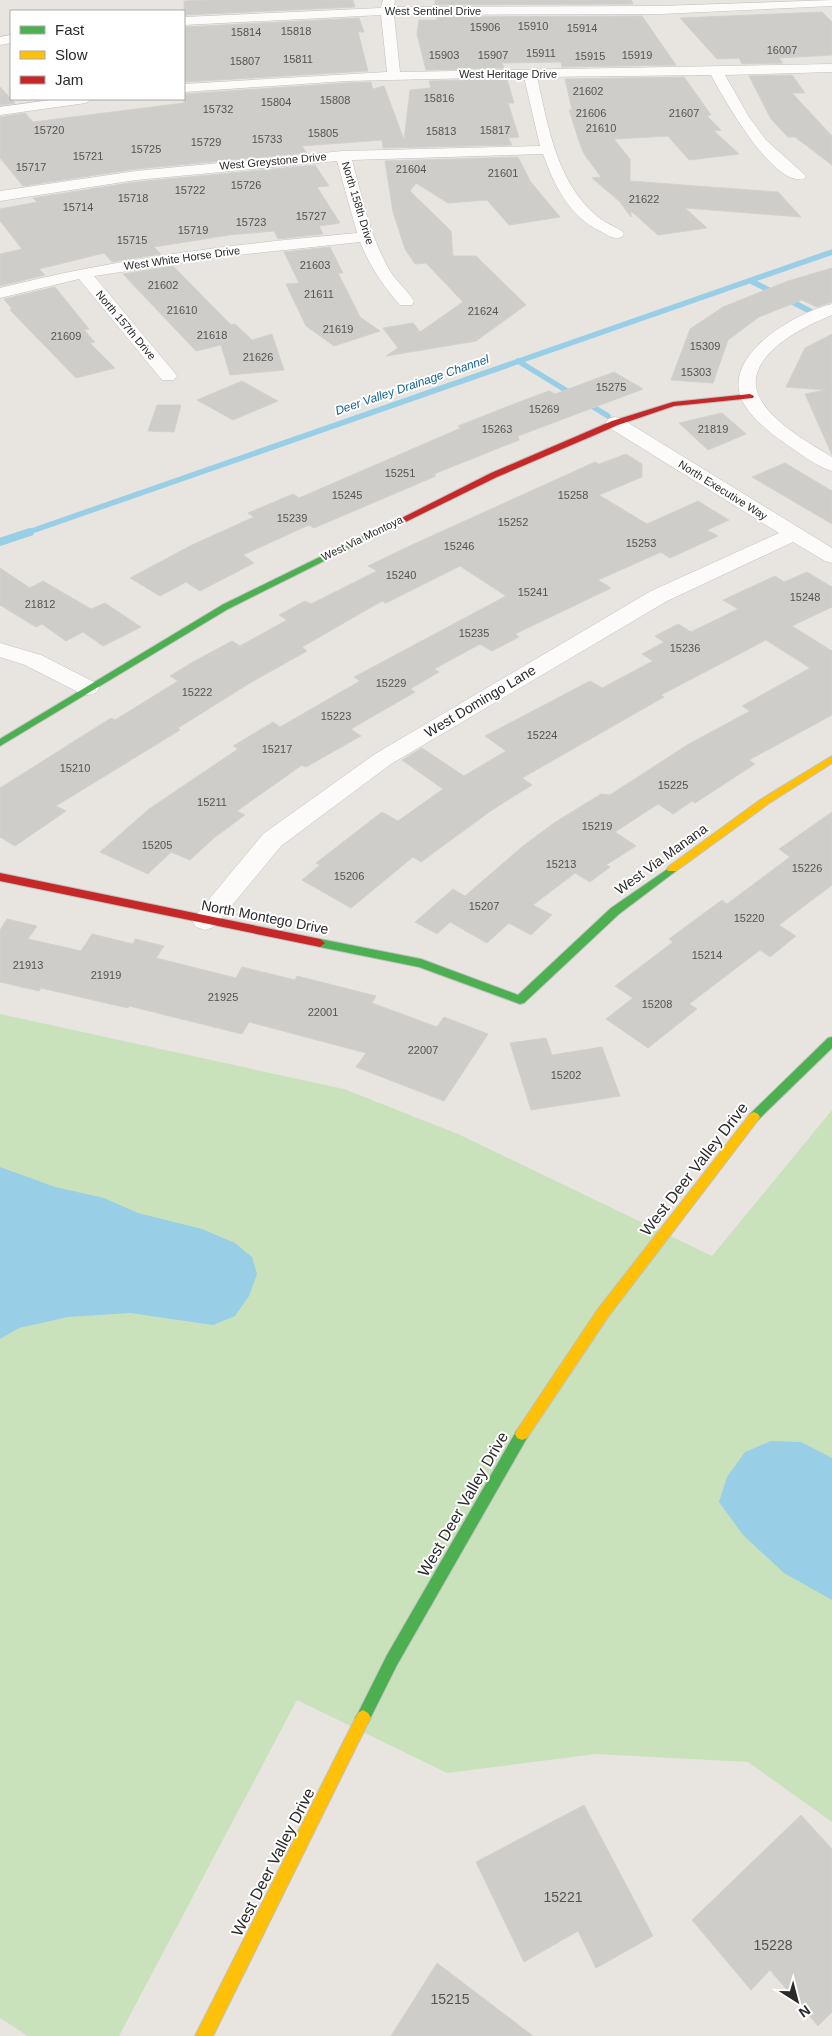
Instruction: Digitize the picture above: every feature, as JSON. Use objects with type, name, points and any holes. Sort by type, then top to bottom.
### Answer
[{"type":"street","name":"West Sentinel Drive","points":[[185,21],[388,5],[662,10],[832,2]]},
{"type":"street","points":[[388,5],[394,74]]},
{"type":"street","name":"West Heritage Drive","points":[[185,88],[394,74],[717,73],[832,68]]},
{"type":"street","points":[[717,73],[743,120],[765,150],[779,163],[799,176]]},
{"type":"street","points":[[530,74],[548,150],[565,189],[592,220],[616,234]]},
{"type":"street","points":[[0,111],[79,100]]},
{"type":"street","name":"West Greystone Drive","points":[[0,196],[154,172],[344,154],[442,150],[548,150]]},
{"type":"street","name":"North 158th Drive","points":[[344,154],[366,237],[390,287],[406,301]]},
{"type":"street","name":"West White Horse Drive","points":[[0,292],[83,274],[204,253],[366,237]]},
{"type":"street","name":"North 157th Drive","points":[[83,274],[168,376]]},
{"type":"street","points":[[832,309],[781,333],[754,362],[747,379],[750,396],[773,426],[832,465]]},
{"type":"street","name":"West Via Montoya","points":[[0,743],[88,688],[243,598],[494,475],[615,424],[672,404],[750,396]]},
{"type":"street","name":"North Executive Way","points":[[615,424],[832,557]]},
{"type":"street","points":[[811,452],[832,446]]},
{"type":"street","name":"West Domingo Lane","points":[[205,921],[272,840],[382,759],[659,596],[794,534]]},
{"type":"street","points":[[0,650],[33,660],[88,688]]},
{"type":"street","name":"West Via Manana","points":[[520,1000],[615,911],[764,802],[832,758]]},
{"type":"street","name":"North Montego Drive","points":[[0,877],[205,921],[421,963],[520,1000]]},
{"type":"street","name":"West Deer Valley Drive","points":[[204,2036],[392,1660],[522,1434],[603,1313],[757,1113],[832,1041]]},
{"type":"green space","points":[[0,1014],[344,1089],[458,1134],[712,1256],[832,1110],[832,1822],[748,1762],[596,1754],[447,1773],[297,1700],[119,2036],[28,2036],[0,2018]]},
{"type":"water","points":[[0,1167],[55,1187],[104,1198],[138,1213],[202,1229],[235,1243],[252,1257],[257,1274],[249,1296],[235,1316],[213,1325],[130,1313],[68,1317],[19,1328],[0,1339]]},
{"type":"water","points":[[771,1441],[801,1442],[832,1458],[832,1600],[784,1573],[743,1535],[719,1502],[727,1477],[745,1452]]},
{"type":"building","points":[[353,0],[355,7],[185,15],[184,1]]},
{"type":"building","points":[[435,0],[631,0],[633,4],[435,5]]},
{"type":"building","points":[[822,12],[832,22],[832,55],[779,58],[783,63],[742,64],[739,58],[717,59],[680,18]]},
{"type":"building","points":[[642,16],[676,65],[562,67],[561,62],[502,63],[504,68],[426,70],[417,34],[419,20],[437,20],[437,17]]},
{"type":"building","points":[[359,18],[364,32],[358,32],[368,71],[185,82],[185,27]]},
{"type":"building","points":[[792,75],[805,93],[792,93],[832,136],[832,165],[795,137],[788,137],[771,119],[749,76]]},
{"type":"building","points":[[684,77],[711,115],[707,116],[721,130],[714,131],[739,154],[689,160],[668,136],[614,139],[630,159],[630,181],[778,192],[801,217],[685,208],[707,228],[658,235],[631,211],[631,217],[619,201],[592,178],[601,177],[584,154],[579,141],[569,110],[572,110],[565,79]]},
{"type":"building","points":[[507,79],[514,103],[508,103],[519,137],[508,138],[512,145],[383,148],[382,140],[302,146],[307,153],[136,169],[23,186],[0,158],[0,117],[25,113],[33,122],[184,103],[185,94],[346,83],[371,82],[373,91],[373,89],[384,86],[404,140],[410,90],[431,88],[429,81]]},
{"type":"building","points":[[0,87],[10,100],[15,103],[0,105]]},
{"type":"building","points":[[518,157],[530,181],[560,217],[509,225],[487,200],[448,203],[416,183],[410,191],[451,231],[453,256],[476,256],[526,305],[476,341],[386,356],[398,348],[383,328],[413,323],[420,332],[463,302],[426,263],[415,264],[405,249],[393,212],[385,161]]},
{"type":"building","points":[[315,165],[329,186],[317,187],[340,223],[319,226],[323,234],[278,239],[274,231],[229,235],[154,247],[161,254],[112,262],[104,253],[39,269],[45,275],[0,286],[0,254],[22,249],[0,221],[0,209],[37,202],[33,198],[136,182]]},
{"type":"building","points":[[330,247],[343,273],[338,273],[360,317],[380,331],[334,346],[306,326],[286,284],[299,283],[284,252]]},
{"type":"building","points":[[173,266],[231,325],[235,324],[252,340],[272,334],[284,370],[230,375],[221,345],[196,351],[123,274]]},
{"type":"building","points":[[832,268],[832,302],[817,307],[802,300],[759,317],[728,340],[713,383],[671,380],[690,329],[723,307],[788,281]]},
{"type":"building","points":[[55,287],[89,329],[84,330],[95,342],[90,343],[115,368],[76,378],[10,310],[12,309],[4,299]]},
{"type":"building","points":[[832,334],[832,455],[805,394],[825,390],[786,387],[805,348]]},
{"type":"building","points":[[614,372],[643,389],[518,436],[519,440],[434,474],[436,476],[314,528],[309,525],[243,555],[254,563],[200,591],[186,582],[160,596],[130,578],[192,545],[254,517],[248,513],[293,494],[299,498],[461,428],[458,426],[519,402],[549,391],[555,394]]},
{"type":"building","points":[[242,381],[278,401],[233,420],[197,400]]},
{"type":"building","points":[[157,405],[181,405],[174,432],[148,431]]},
{"type":"building","points":[[722,413],[746,434],[708,450],[679,423]]},
{"type":"building","points":[[626,454],[642,464],[642,477],[599,495],[647,524],[698,501],[729,520],[707,530],[718,536],[670,558],[661,552],[598,580],[611,588],[515,634],[519,637],[492,651],[480,644],[434,669],[439,672],[410,689],[415,692],[351,729],[361,736],[306,767],[302,765],[237,811],[245,815],[215,837],[190,860],[171,852],[148,874],[100,852],[149,809],[238,749],[233,746],[273,722],[280,727],[360,681],[354,677],[506,596],[460,566],[386,603],[382,601],[302,647],[307,651],[250,683],[178,728],[180,730],[56,806],[66,811],[15,846],[0,837],[0,788],[111,718],[115,720],[178,681],[170,676],[232,641],[240,646],[287,620],[279,615],[305,601],[311,604],[377,571],[368,566],[595,462],[599,464]]},
{"type":"building","points":[[785,463],[832,491],[832,524],[752,477]]},
{"type":"building","points":[[0,568],[30,588],[43,581],[91,609],[105,603],[141,627],[103,646],[83,632],[66,641],[42,624],[36,627],[0,605]]},
{"type":"building","points":[[807,572],[832,587],[832,607],[792,626],[832,651],[832,715],[749,760],[755,764],[695,803],[692,801],[673,814],[658,804],[615,832],[636,846],[606,865],[610,867],[590,882],[575,873],[533,905],[552,915],[531,935],[509,923],[487,943],[450,922],[437,934],[415,922],[453,889],[465,896],[523,846],[554,823],[601,794],[610,795],[687,745],[750,711],[742,706],[810,668],[766,640],[661,695],[664,697],[522,778],[532,785],[492,810],[421,862],[413,857],[351,908],[302,880],[320,865],[316,863],[382,812],[398,821],[443,789],[402,760],[422,748],[464,776],[506,751],[485,736],[590,681],[602,688],[653,661],[642,654],[664,642],[655,636],[678,624],[691,632],[738,609],[723,600],[775,576],[784,582]]},
{"type":"building","points":[[832,812],[832,885],[779,925],[796,936],[770,957],[760,950],[689,1004],[697,1009],[648,1048],[606,1019],[633,998],[615,986],[673,942],[669,939],[722,900],[727,904],[790,857],[779,849]]},
{"type":"building","points":[[7,919],[37,926],[28,939],[81,951],[92,934],[133,944],[135,939],[164,946],[156,958],[236,978],[242,967],[295,980],[297,976],[376,996],[372,1003],[437,1027],[444,1017],[488,1034],[444,1101],[356,1067],[366,1053],[249,1022],[242,1034],[129,1006],[128,1008],[41,988],[39,991],[0,982],[0,930]]},
{"type":"building","points":[[546,1038],[552,1055],[602,1047],[620,1096],[531,1110],[510,1043]]},
{"type":"building","points":[[584,1805],[653,1936],[596,1968],[578,1931],[524,1962],[476,1862]]},
{"type":"building","points":[[801,1815],[832,1849],[832,2012],[818,2026],[770,1970],[751,1990],[692,1920]]},
{"type":"building","points":[[437,1963],[533,2036],[391,2036]]},
{"type":"waterway","name":"Deer Valley Drainage Channel","points":[[518,361],[832,252]]},
{"type":"waterway","points":[[751,281],[810,311]]},
{"type":"waterway","name":"Deer Valley Drainage Channel","points":[[26,533],[518,361]]},
{"type":"waterway","points":[[518,361],[608,416]]},
{"type":"waterway","name":"Deer Valley Drainage Channel","points":[[0,542],[30,532]]},
{"type":"traffic: fast","points":[[0,743],[225,607],[370,536]]},
{"type":"traffic: fast","points":[[320,943],[421,963],[520,1000],[615,911],[672,869]]},
{"type":"traffic: fast","points":[[754,1117],[832,1041]]},
{"type":"traffic: fast","points":[[363,1718],[392,1660],[522,1434]]},
{"type":"traffic: slow","points":[[672,869],[764,802],[832,759]]},
{"type":"traffic: slow","points":[[522,1434],[603,1313],[754,1117]]},
{"type":"traffic: slow","points":[[204,2036],[363,1718]]},
{"type":"traffic: jam","points":[[370,536],[494,475],[615,423],[673,404],[750,396]]},
{"type":"traffic: jam","points":[[0,877],[320,943]]}]
